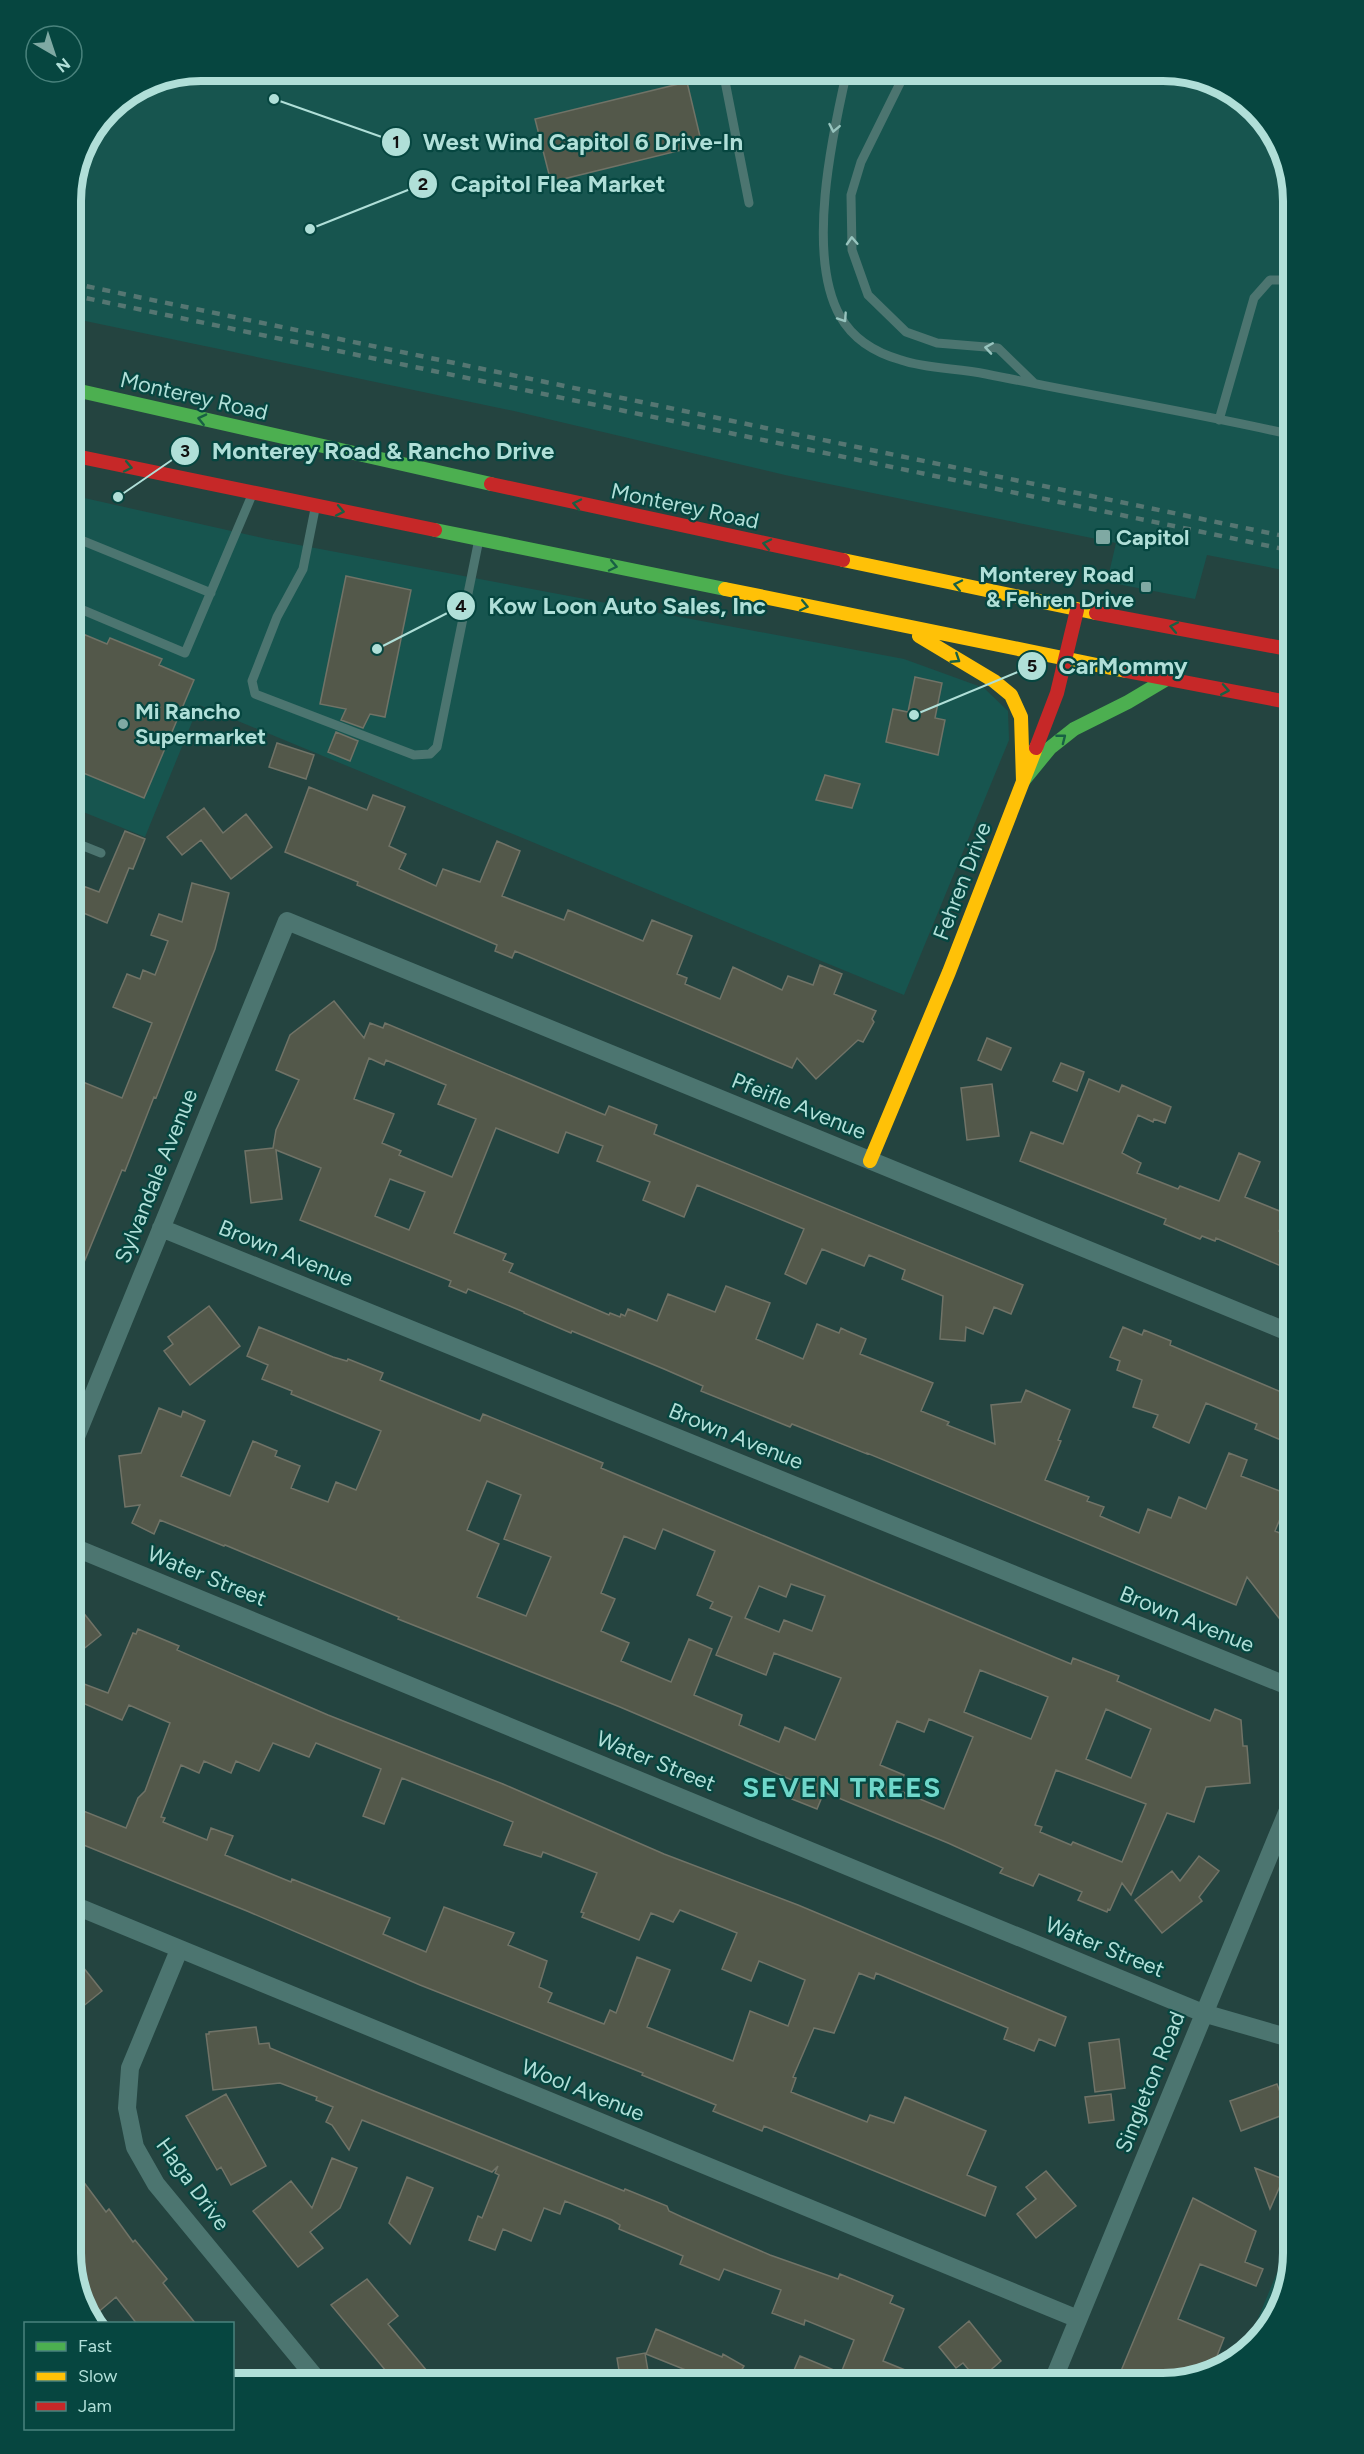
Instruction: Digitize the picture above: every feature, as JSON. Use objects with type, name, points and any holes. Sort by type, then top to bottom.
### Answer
[{"type":"main road","name":"Monterey Road","points":[[81,391],[569,502],[1077,610],[1283,648]]},
{"type":"main road","points":[[81,457],[1165,680],[1283,701]]},
{"type":"main road","name":"Fehren Drive","points":[[870,1161],[949,972],[1057,693],[1077,610]]},
{"type":"main road","points":[[907,627],[969,668],[994,681],[1011,695],[1022,717],[1023,781]]},
{"type":"main road","points":[[1023,781],[1050,748],[1074,729],[1128,702],[1165,680]]},
{"type":"street","name":"Pfeifle Avenue","points":[[287,921],[1283,1330]]},
{"type":"street","name":"Sylvandale Avenue","points":[[81,1424],[287,921]]},
{"type":"street","name":"Brown Avenue","points":[[161,1228],[1283,1684]]},
{"type":"street","name":"Water Street","points":[[81,1550],[1203,2013],[1283,2036]]},
{"type":"street","name":"Singleton Road","points":[[1056,2373],[1283,1822]]},
{"type":"street","name":"Wool Avenue","points":[[81,1909],[1078,2319]]},
{"type":"street","name":"Haga Drive","points":[[179,1950],[130,2068],[127,2108],[135,2147],[156,2184],[312,2373]]},
{"type":"lane","points":[[725,81],[749,203]]},
{"type":"lane","points":[[845,81],[834,129],[824,198],[824,244],[829,290],[841,318],[866,346],[902,361],[1034,383],[1283,433]]},
{"type":"lane","points":[[901,81],[861,162],[851,195],[852,250],[868,295],[906,332],[937,343],[998,348],[1034,383]]},
{"type":"lane","points":[[1219,420],[1254,298],[1270,280],[1283,280]]},
{"type":"lane","points":[[81,609],[185,653],[253,493]]},
{"type":"lane","points":[[316,506],[303,569],[277,617],[252,681],[255,694],[414,755],[430,754],[437,747],[479,538]]},
{"type":"lane","points":[[81,540],[211,593]]},
{"type":"lane","points":[[81,845],[100,853]]},
{"type":"shaded area","points":[[193,81],[1171,81],[1201,87],[1216,93],[1236,106],[1248,116],[1267,141],[1279,170],[1283,193],[1283,570],[1207,555],[1195,599],[1107,582],[1116,543],[785,475],[514,411],[81,320],[81,193],[90,155],[101,134],[116,116],[134,101],[163,87]]},
{"type":"shaded area","points":[[81,497],[267,539],[904,659],[984,688],[1008,711],[1009,740],[904,995],[199,705],[145,837],[81,811]]},
{"type":"shaded area","points":[[1283,2259],[1279,2284],[1271,2306],[1252,2333]]},
{"type":"building","points":[[687,82],[702,145],[551,182],[535,119]]},
{"type":"building","points":[[346,576],[411,590],[385,717],[370,714],[363,728],[341,720],[346,709],[320,704]]},
{"type":"building","name":"Mi Rancho Supermarket","points":[[83,634],[107,644],[110,638],[162,659],[159,665],[194,680],[144,798],[81,772],[81,638]]},
{"type":"building","points":[[915,677],[942,683],[935,718],[945,720],[938,755],[886,742],[893,709],[908,712]]},
{"type":"building","points":[[336,732],[358,741],[350,761],[328,752]]},
{"type":"building","points":[[277,743],[314,755],[306,779],[269,767]]},
{"type":"building","points":[[825,775],[860,784],[852,808],[816,800]]},
{"type":"building","points":[[309,787],[367,810],[373,795],[405,807],[389,846],[406,854],[399,869],[436,886],[443,869],[480,882],[497,841],[520,851],[502,896],[564,920],[568,910],[643,941],[652,920],[692,936],[677,974],[687,978],[685,984],[720,999],[733,967],[782,990],[788,976],[813,985],[820,965],[842,974],[834,994],[876,1011],[872,1019],[874,1022],[863,1042],[858,1040],[816,1079],[797,1058],[792,1068],[515,951],[512,958],[495,951],[497,945],[357,885],[358,882],[285,852]]},
{"type":"building","points":[[204,808],[223,833],[246,814],[272,847],[231,879],[201,840],[182,855],[167,837]]},
{"type":"building","points":[[125,831],[145,839],[133,869],[129,868],[107,923],[81,912],[83,886],[99,892]]},
{"type":"building","points":[[192,883],[229,893],[215,949],[156,1098],[154,1097],[125,1171],[122,1170],[81,1270],[81,1081],[122,1098],[152,1023],[113,1007],[127,974],[140,979],[143,970],[155,975],[168,941],[151,935],[159,914],[182,922]]},
{"type":"building","points":[[334,1001],[364,1038],[370,1023],[383,1028],[385,1023],[605,1115],[609,1106],[657,1125],[654,1134],[1023,1285],[1011,1314],[994,1307],[983,1334],[966,1327],[965,1341],[940,1339],[943,1296],[902,1279],[905,1270],[869,1255],[864,1266],[822,1249],[806,1284],[785,1274],[804,1229],[697,1185],[684,1217],[643,1200],[650,1182],[597,1161],[603,1146],[566,1132],[558,1153],[496,1128],[454,1233],[506,1254],[503,1260],[513,1264],[509,1272],[609,1315],[610,1313],[620,1317],[621,1314],[625,1316],[628,1309],[657,1321],[668,1294],[715,1312],[726,1286],[770,1303],[756,1339],[803,1359],[817,1324],[839,1333],[841,1328],[866,1339],[860,1354],[933,1383],[921,1411],[949,1422],[947,1425],[995,1444],[991,1405],[1021,1402],[1026,1390],[1070,1410],[1058,1440],[1061,1441],[1045,1480],[1089,1497],[1087,1501],[1104,1507],[1100,1516],[1139,1533],[1148,1509],[1171,1518],[1179,1497],[1206,1509],[1229,1453],[1247,1460],[1241,1476],[1283,1492],[1283,1512],[1275,1531],[1283,1534],[1283,1623],[1247,1577],[1236,1605],[867,1453],[792,1424],[790,1427],[701,1391],[703,1386],[664,1369],[572,1331],[571,1333],[468,1289],[466,1293],[449,1286],[451,1281],[300,1220],[321,1168],[276,1150],[282,1199],[251,1203],[245,1151],[273,1148],[276,1130],[299,1080],[276,1070],[290,1035]],"holes":[[[369,1058],[384,1065],[386,1060],[446,1085],[438,1104],[476,1119],[452,1177],[399,1155],[401,1151],[382,1143],[394,1114],[354,1099]],[[390,1179],[425,1192],[409,1230],[375,1216]]]},
{"type":"building","points":[[987,1038],[1011,1048],[1001,1070],[978,1060]]},
{"type":"building","points":[[1061,1063],[1084,1072],[1077,1091],[1053,1081]]},
{"type":"building","points":[[1089,1079],[1119,1092],[1122,1085],[1171,1107],[1165,1123],[1154,1119],[1153,1122],[1138,1115],[1122,1153],[1141,1163],[1137,1173],[1178,1189],[1180,1186],[1219,1201],[1239,1153],[1260,1162],[1245,1197],[1283,1212],[1283,1222],[1279,1231],[1283,1233],[1283,1267],[1216,1238],[1215,1241],[1202,1236],[1200,1239],[1164,1224],[1166,1219],[1020,1161],[1031,1132],[1063,1144]]},
{"type":"building","points":[[992,1084],[999,1136],[967,1140],[961,1088]]},
{"type":"building","points":[[209,1306],[240,1346],[190,1385],[164,1351],[173,1344],[168,1337]]},
{"type":"building","points":[[259,1327],[333,1357],[347,1361],[348,1359],[383,1373],[380,1380],[480,1421],[483,1414],[603,1463],[601,1468],[1071,1664],[1073,1658],[1119,1676],[1117,1681],[1210,1721],[1215,1709],[1241,1720],[1243,1746],[1247,1746],[1250,1783],[1206,1787],[1194,1822],[1167,1813],[1131,1895],[1122,1883],[1107,1912],[1078,1900],[1082,1892],[1039,1874],[1033,1886],[1000,1873],[1003,1868],[948,1843],[824,1792],[817,1809],[792,1799],[799,1783],[620,1707],[398,1619],[399,1617],[225,1545],[160,1520],[154,1534],[132,1523],[140,1505],[125,1507],[119,1456],[141,1453],[159,1408],[181,1417],[183,1411],[205,1421],[181,1476],[230,1496],[253,1441],[277,1451],[275,1456],[300,1466],[291,1488],[328,1502],[336,1482],[356,1490],[381,1431],[291,1394],[292,1391],[262,1379],[268,1365],[247,1356]],"holes":[[[487,1481],[521,1495],[504,1539],[551,1557],[526,1616],[477,1597],[499,1544],[467,1530]],[[663,1529],[715,1551],[697,1595],[713,1602],[710,1608],[732,1617],[716,1655],[766,1675],[774,1653],[841,1678],[815,1740],[785,1727],[779,1742],[739,1725],[742,1715],[694,1695],[712,1649],[689,1639],[671,1682],[621,1661],[629,1643],[601,1631],[615,1599],[601,1593],[624,1536],[655,1549]],[[791,1584],[825,1596],[812,1631],[784,1620],[779,1632],[745,1618],[759,1586],[786,1597]],[[980,1670],[1048,1697],[1031,1739],[964,1712]],[[1106,1709],[1151,1729],[1131,1778],[1086,1759]],[[929,1719],[973,1737],[944,1809],[898,1790],[904,1775],[880,1765],[897,1721],[924,1732]],[[1056,1770],[1146,1804],[1122,1862],[1073,1842],[1071,1845],[1040,1832],[1042,1827],[1035,1825]]]},
{"type":"building","points":[[1123,1327],[1142,1335],[1144,1330],[1171,1341],[1170,1345],[1283,1393],[1283,1441],[1255,1429],[1257,1424],[1206,1403],[1189,1443],[1153,1427],[1158,1415],[1133,1407],[1142,1380],[1117,1370],[1120,1361],[1110,1357]]},
{"type":"building","points":[[81,1612],[101,1635],[81,1651]]},
{"type":"building","points":[[138,1629],[179,1646],[177,1650],[328,1715],[503,1784],[664,1854],[798,1905],[1066,2017],[1055,2046],[1039,2039],[1034,2051],[1004,2039],[1008,2028],[876,1973],[874,1979],[859,1973],[834,2033],[814,2028],[793,2077],[796,2078],[791,2092],[867,2122],[870,2115],[894,2123],[905,2097],[986,2131],[967,2175],[996,2187],[985,2216],[764,2126],[762,2131],[713,2111],[716,2105],[642,2075],[643,2073],[420,1985],[247,1911],[81,1844],[81,1810],[126,1828],[138,1798],[145,1791],[170,1723],[129,1705],[122,1720],[81,1702],[81,1683],[108,1693],[133,1633],[136,1634]],"holes":[[[273,1743],[309,1757],[316,1743],[381,1769],[363,1816],[384,1824],[402,1778],[513,1822],[504,1845],[541,1857],[543,1852],[597,1873],[581,1912],[584,1913],[582,1917],[639,1940],[651,1913],[673,1922],[680,1910],[737,1933],[722,1969],[751,1981],[759,1961],[805,1980],[788,2026],[750,2011],[733,2061],[647,2027],[670,1970],[637,1957],[616,2013],[610,2010],[604,2024],[548,2002],[552,1993],[539,1987],[547,1961],[508,1945],[514,1933],[444,1907],[426,1952],[383,1934],[390,1918],[225,1855],[233,1836],[211,1828],[207,1840],[163,1822],[165,1818],[161,1817],[181,1765],[199,1773],[204,1761],[231,1773],[236,1761],[259,1771]]]},
{"type":"building","points":[[1199,1856],[1219,1871],[1199,1897],[1202,1901],[1162,1933],[1135,1900],[1172,1871],[1180,1881]]},
{"type":"building","points":[[81,1965],[102,1991],[81,2008]]},
{"type":"building","points":[[256,2027],[259,2044],[269,2043],[270,2048],[374,2091],[667,2206],[669,2211],[770,2255],[838,2279],[840,2274],[893,2296],[890,2303],[904,2309],[883,2361],[912,2373],[841,2373],[854,2340],[805,2320],[804,2325],[772,2313],[781,2290],[724,2269],[719,2280],[680,2264],[683,2256],[619,2229],[620,2225],[612,2220],[565,2201],[560,2214],[544,2208],[531,2241],[503,2229],[495,2250],[469,2240],[478,2216],[482,2218],[499,2175],[495,2173],[498,2166],[492,2172],[362,2120],[349,2150],[332,2125],[326,2122],[333,2107],[316,2100],[317,2097],[280,2083],[213,2090],[206,2034]]},
{"type":"building","points":[[1119,2039],[1125,2088],[1095,2092],[1089,2043]]},
{"type":"building","points":[[1277,2084],[1283,2100],[1283,2115],[1241,2131],[1230,2101]]},
{"type":"building","points":[[226,2094],[266,2166],[231,2185],[221,2167],[217,2170],[186,2116]]},
{"type":"building","points":[[1111,2094],[1114,2120],[1089,2123],[1085,2097]]},
{"type":"building","points":[[332,2158],[357,2168],[340,2208],[310,2232],[323,2248],[298,2267],[253,2211],[291,2181],[312,2208]]},
{"type":"building","points":[[1255,2168],[1283,2179],[1270,2209]]},
{"type":"building","points":[[1046,2171],[1076,2206],[1036,2238],[1017,2214],[1036,2199],[1026,2187]]},
{"type":"building","points":[[407,2177],[433,2188],[410,2244],[389,2223]]},
{"type":"building","points":[[81,2178],[106,2212],[109,2209],[133,2242],[135,2240],[167,2279],[163,2283],[194,2322],[135,2322],[116,2297],[97,2313],[87,2291],[81,2253]]},
{"type":"building","points":[[1193,2198],[1256,2231],[1245,2262],[1263,2269],[1256,2286],[1200,2264],[1178,2319],[1224,2338],[1215,2361],[1186,2371],[1120,2373]]},
{"type":"building","points":[[367,2279],[398,2316],[388,2324],[429,2373],[388,2373],[331,2305]]},
{"type":"building","points":[[969,2321],[1001,2361],[987,2373],[971,2373],[963,2363],[956,2368],[939,2347]]},
{"type":"building","points":[[656,2329],[722,2357],[723,2354],[744,2366],[740,2373],[693,2373],[646,2354]]},
{"type":"building","points":[[645,2353],[648,2373],[619,2373],[617,2358]]},
{"type":"building","points":[[800,2356],[841,2373],[793,2373]]},
{"type":"railway","points":[[81,285],[1283,536]]},
{"type":"railway","points":[[81,297],[1283,549]]},
{"type":"traffic: fast","points":[[81,391],[491,484]]},
{"type":"traffic: fast","points":[[435,530],[725,589]]},
{"type":"traffic: fast","points":[[1023,781],[1050,748],[1074,729],[1128,702],[1165,680]]},
{"type":"traffic: slow","points":[[843,560],[1096,613]]},
{"type":"traffic: slow","points":[[725,589],[1126,671]]},
{"type":"traffic: slow","points":[[919,636],[994,681],[1011,695],[1021,717],[1023,781]]},
{"type":"traffic: slow","points":[[870,1161],[949,972],[1036,748]]},
{"type":"traffic: jam","points":[[81,457],[435,530]]},
{"type":"traffic: jam","points":[[491,484],[843,560]]},
{"type":"traffic: jam","points":[[1036,748],[1057,693],[1077,610]]},
{"type":"traffic: jam","points":[[1096,613],[1283,648]]},
{"type":"traffic: jam","points":[[1126,671],[1283,701]]},
{"type":"place","name":"West Wind Capitol 6 Drive-In","points":[[274,99]]},
{"type":"place","name":"Capitol Flea Market","points":[[310,229]]},
{"type":"place","name":"Monterey Road & Rancho Drive","points":[[118,497]]},
{"type":"place","name":"Capitol","points":[[1103,537]]},
{"type":"place","name":"Monterey Road & Fehren Drive","points":[[1146,587]]},
{"type":"place","name":"Kow Loon Auto Sales, Inc","points":[[377,649]]},
{"type":"place","name":"CarMommy","points":[[914,715]]},
{"type":"place","name":"Mi Rancho Supermarket","points":[[123,724]]},
{"type":"district","name":"SEVEN TREES","points":[[842,1787]]}]
